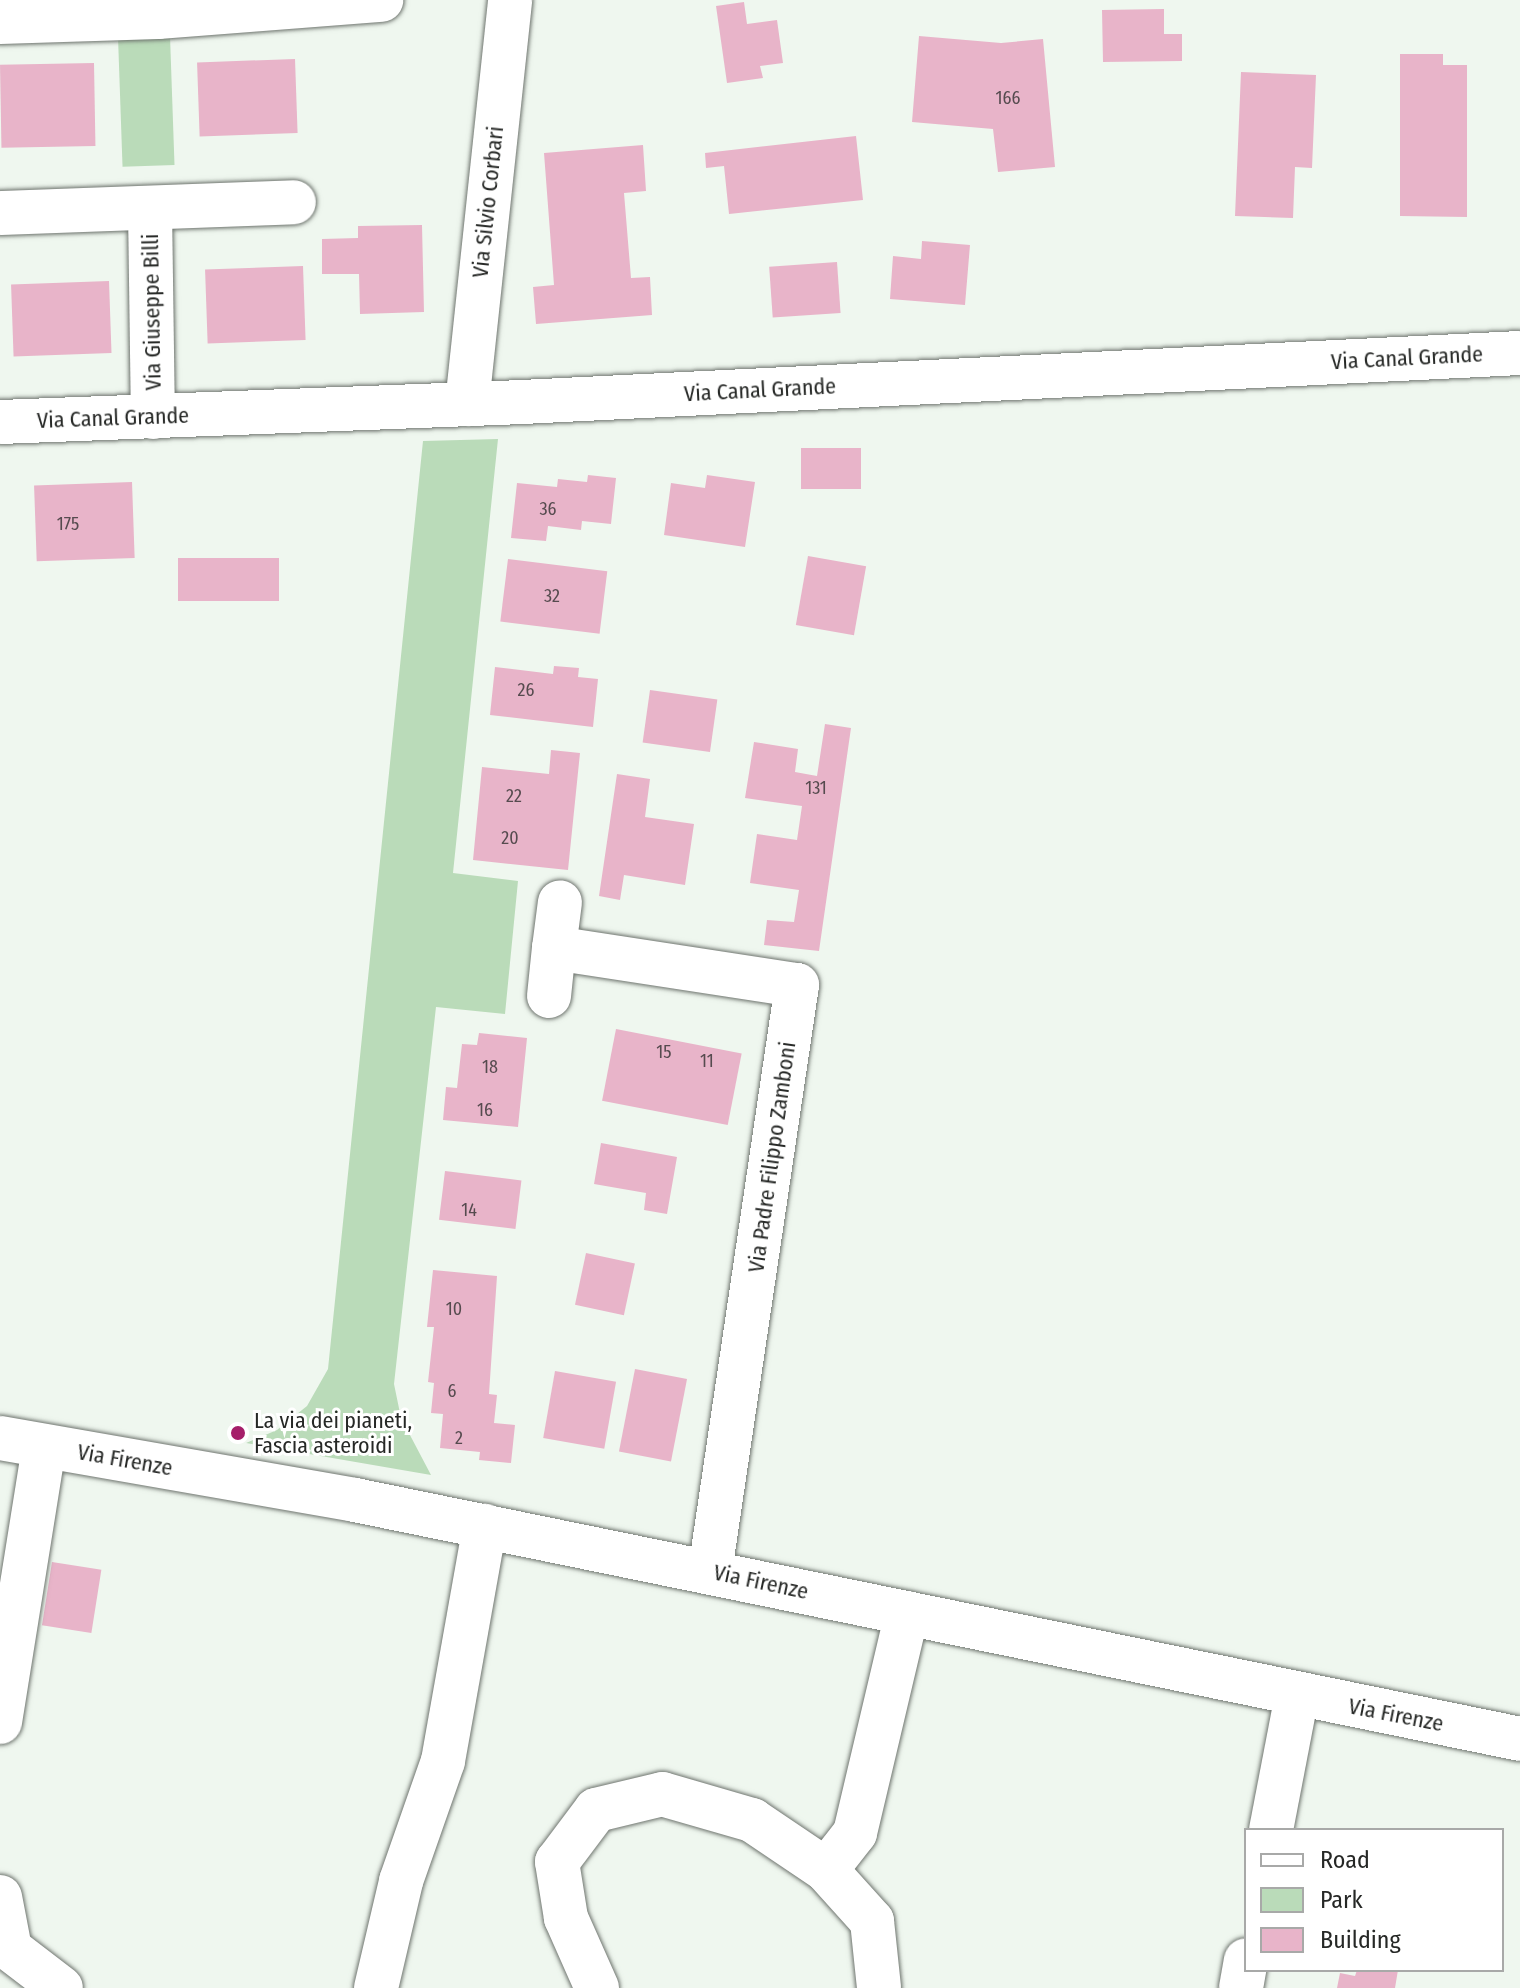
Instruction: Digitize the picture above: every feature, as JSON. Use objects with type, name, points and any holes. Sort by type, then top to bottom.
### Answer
[{"type":"street","points":[[0,22],[158,17],[291,3],[381,0]]},
{"type":"street","name":"Via Silvio Corbari","points":[[467,404],[510,0]]},
{"type":"street","name":"Via Giuseppe Billi","points":[[0,213],[294,202]]},
{"type":"street","name":"Via Giuseppe Billi","points":[[150,208],[153,417]]},
{"type":"street","name":"Via Canal Grande","points":[[0,422],[467,404],[1520,353]]},
{"type":"street","points":[[549,996],[560,902]]},
{"type":"street","name":"Via Padre Filippo Zamboni","points":[[554,948],[797,985],[710,1571]]},
{"type":"street","name":"Via Firenze","points":[[0,1438],[485,1526],[1520,1739]]},
{"type":"street","points":[[0,1722],[44,1446]]},
{"type":"street","points":[[376,1988],[401,1881],[443,1761],[485,1526]]},
{"type":"street","points":[[826,1870],[855,1833],[907,1613]]},
{"type":"street","points":[[1271,1828],[1297,1695]]},
{"type":"street","points":[[597,1988],[566,1918],[557,1862],[596,1810],[662,1794],[752,1820],[826,1870],[872,1921],[879,1988]]},
{"type":"street","points":[[0,1897],[10,1949],[61,1988]]},
{"type":"green space","points":[[170,36],[175,165],[123,167],[118,38]]},
{"type":"green space","points":[[498,439],[453,873],[518,881],[505,1014],[436,1007],[394,1384],[401,1418],[431,1475],[246,1443],[277,1430],[307,1406],[328,1369],[423,441]]},
{"type":"building","points":[[744,2],[747,24],[777,20],[783,63],[760,66],[763,78],[727,83],[716,6]]},
{"type":"building","points":[[1164,9],[1164,34],[1182,34],[1182,61],[1103,62],[1102,10]]},
{"type":"building","points":[[919,36],[1001,43],[1043,39],[1055,167],[998,172],[993,129],[912,122]]},
{"type":"building","points":[[1400,54],[1443,54],[1443,65],[1467,65],[1467,217],[1400,216]]},
{"type":"building","points":[[295,59],[298,133],[200,136],[197,62]]},
{"type":"building","points":[[94,63],[95,146],[1,148],[0,65]]},
{"type":"building","points":[[1241,72],[1316,75],[1312,168],[1295,167],[1293,218],[1235,216]]},
{"type":"building","points":[[856,136],[863,200],[729,214],[724,166],[706,168],[705,153]]},
{"type":"building","points":[[643,145],[646,191],[624,193],[631,278],[650,277],[652,315],[536,324],[533,287],[554,285],[544,153]]},
{"type":"building","points":[[422,225],[424,312],[360,314],[359,274],[322,274],[322,239],[358,238],[358,226]]},
{"type":"building","points":[[922,241],[970,245],[965,305],[890,299],[893,256],[921,259]]},
{"type":"building","points":[[837,262],[841,313],[773,318],[769,267]]},
{"type":"building","points":[[303,266],[306,340],[208,343],[205,269]]},
{"type":"building","points":[[109,281],[112,353],[14,356],[11,284]]},
{"type":"building","points":[[801,448],[861,448],[861,489],[801,489]]},
{"type":"building","points":[[588,475],[616,478],[611,524],[582,521],[581,530],[548,526],[546,541],[511,538],[517,483],[557,487],[558,479],[587,482]]},
{"type":"building","points":[[707,475],[755,482],[745,547],[664,535],[671,483],[705,488]]},
{"type":"building","points":[[132,482],[135,558],[37,561],[34,485]]},
{"type":"building","points":[[808,556],[866,566],[854,635],[796,625]]},
{"type":"building","points":[[178,558],[279,558],[279,601],[178,601]]},
{"type":"building","points":[[508,559],[607,571],[600,634],[500,622]]},
{"type":"building","points":[[554,666],[579,668],[578,677],[598,679],[593,727],[490,715],[495,667],[553,674]]},
{"type":"building","points":[[650,690],[717,699],[710,752],[643,742]]},
{"type":"building","points":[[825,724],[851,728],[819,951],[764,945],[767,920],[794,922],[799,890],[750,883],[757,834],[797,840],[802,806],[745,798],[754,742],[798,749],[795,772],[817,776]]},
{"type":"building","points":[[551,750],[580,753],[568,870],[473,860],[482,767],[549,774]]},
{"type":"building","points":[[617,774],[650,779],[645,817],[694,824],[685,885],[624,875],[620,900],[599,896]]},
{"type":"building","points":[[616,1029],[742,1053],[728,1125],[602,1101]]},
{"type":"building","points":[[479,1033],[527,1038],[518,1127],[443,1120],[446,1087],[457,1088],[462,1044],[477,1045]]},
{"type":"building","points":[[601,1143],[677,1157],[667,1214],[644,1210],[646,1193],[594,1184]]},
{"type":"building","points":[[445,1171],[521,1180],[515,1229],[439,1220]]},
{"type":"building","points":[[586,1253],[635,1263],[624,1315],[575,1305]]},
{"type":"building","points":[[433,1270],[497,1276],[489,1394],[497,1395],[494,1423],[515,1425],[511,1463],[479,1460],[480,1452],[440,1448],[443,1414],[431,1413],[434,1383],[428,1382],[434,1327],[427,1327]]},
{"type":"building","points":[[635,1369],[687,1379],[671,1462],[619,1451]]},
{"type":"building","points":[[555,1371],[616,1382],[604,1449],[543,1438]]},
{"type":"building","points":[[52,1562],[101,1570],[91,1633],[42,1625]]},
{"type":"building","points":[[1356,1972],[1398,1972],[1395,1988],[1337,1988],[1340,1973],[1355,1976]]},
{"type":"place","name":"La via dei pianeti, Fascia asteroidi","points":[[238,1433]]}]
